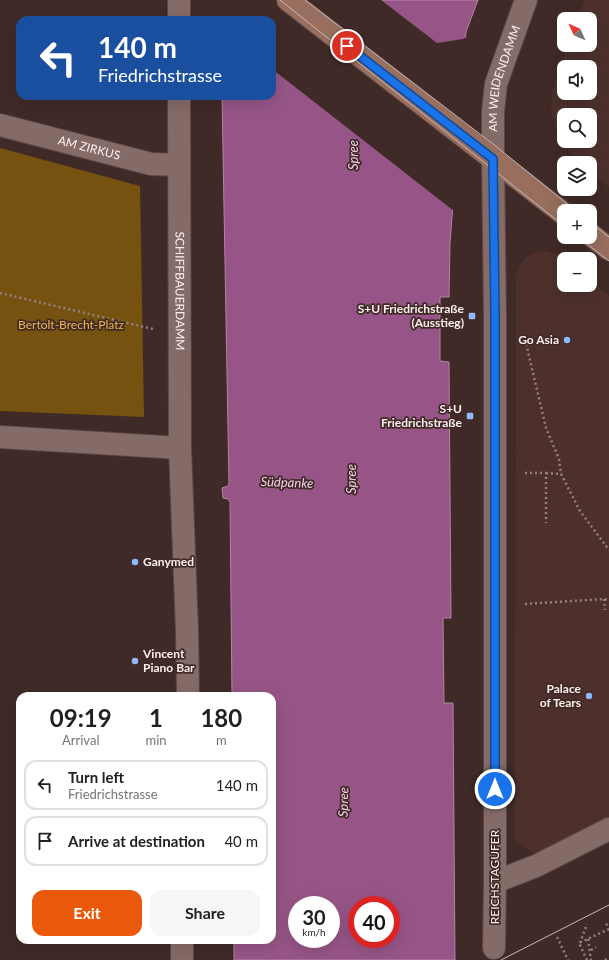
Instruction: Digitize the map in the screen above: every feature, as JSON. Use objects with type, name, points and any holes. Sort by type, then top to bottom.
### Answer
[{"type":"main road","points":[[288,0],[557,209]]},
{"type":"main road","points":[[597,240],[609,249]]},
{"type":"street","points":[[179,0],[180,16]]},
{"type":"street","name":"AM WEIDENDAMM","points":[[493,159],[493,110],[496,84],[526,0]]},
{"type":"street","name":"SCHIFFBAUERDAMM","points":[[179,100],[180,448],[188,692]]},
{"type":"street","name":"AM ZIRKUS","points":[[0,125],[151,164],[179,165]]},
{"type":"street","name":"REICHSTAGUFER","points":[[493,159],[495,317],[494,948]]},
{"type":"street","points":[[0,437],[180,448]]},
{"type":"street","points":[[495,882],[536,866],[609,829]]},
{"type":"street","points":[[182,944],[182,960]]},
{"type":"path","points":[[0,293],[153,329]]},
{"type":"path","points":[[525,339],[546,428],[559,458],[561,474],[580,511],[609,550]]},
{"type":"path","points":[[525,473],[561,474]]},
{"type":"path","points":[[546,473],[546,523]]},
{"type":"path","points":[[604,599],[605,610]]},
{"type":"path","points":[[525,604],[604,599],[609,600]]},
{"type":"path","points":[[587,924],[579,943],[587,960]]},
{"type":"path","points":[[579,943],[609,929]]},
{"type":"path","points":[[557,937],[568,960]]},
{"type":"path","points":[[588,939],[591,950],[591,960]]},
{"type":"path","points":[[591,950],[596,947]]},
{"type":"path","points":[[605,960],[609,958]]},
{"type":"shaded area","points":[[585,0],[609,0],[609,187],[597,178],[597,156],[571,156],[566,148],[597,148],[597,108],[557,108],[557,133],[551,111],[553,87],[557,76],[557,100],[597,100],[597,60],[563,60],[566,52],[597,52],[597,12],[580,12]]},
{"type":"shaded area","points":[[544,251],[557,254],[557,292],[597,292],[597,286],[609,296],[609,819],[536,856],[515,840],[516,277],[519,266],[527,257]]},
{"type":"green space","name":"Bertolt-Brecht-Platz","points":[[0,148],[140,186],[144,417],[0,411]]},
{"type":"water","points":[[219,0],[478,0],[466,32],[450,243],[449,297],[440,297],[440,361],[449,362],[451,618],[443,618],[444,703],[453,703],[455,960],[234,960],[234,944],[276,944],[276,692],[232,692],[230,502],[228,499],[223,498],[222,488],[228,486],[222,100],[276,100],[276,16],[216,16]]},
{"type":"pier","points":[[217,0],[381,0],[437,43],[463,39],[468,36],[454,211],[276,72],[276,16],[214,16]]},
{"type":"tram line","points":[[280,0],[557,220]]},
{"type":"tram line","points":[[305,0],[493,144],[567,204]]},
{"type":"tram line","points":[[597,228],[609,237]]},
{"type":"tram line","points":[[587,244],[609,261]]},
{"type":"tram line","points":[[501,960],[609,905]]},
{"type":"place","name":"S+U Friedrichstraße (Ausstieg)","points":[[472,316]]},
{"type":"place","name":"Go Asia","points":[[567,340]]},
{"type":"place","name":"S+U Friedrichstraße","points":[[470,416]]},
{"type":"place","name":"Ganymed","points":[[135,562]]},
{"type":"place","name":"Vincent Piano Bar","points":[[135,661]]},
{"type":"place","name":"Palace of Tears","points":[[589,696]]},
{"type":"route","points":[[347,46],[493,159],[495,317],[495,789]]},
{"type":"water label","name":"Spree","points":[[353,155]]},
{"type":"water label","name":"Spree","points":[[351,479]]},
{"type":"water label","name":"Südpanke","points":[[287,482]]},
{"type":"water label","name":"Spree","points":[[343,802]]}]
